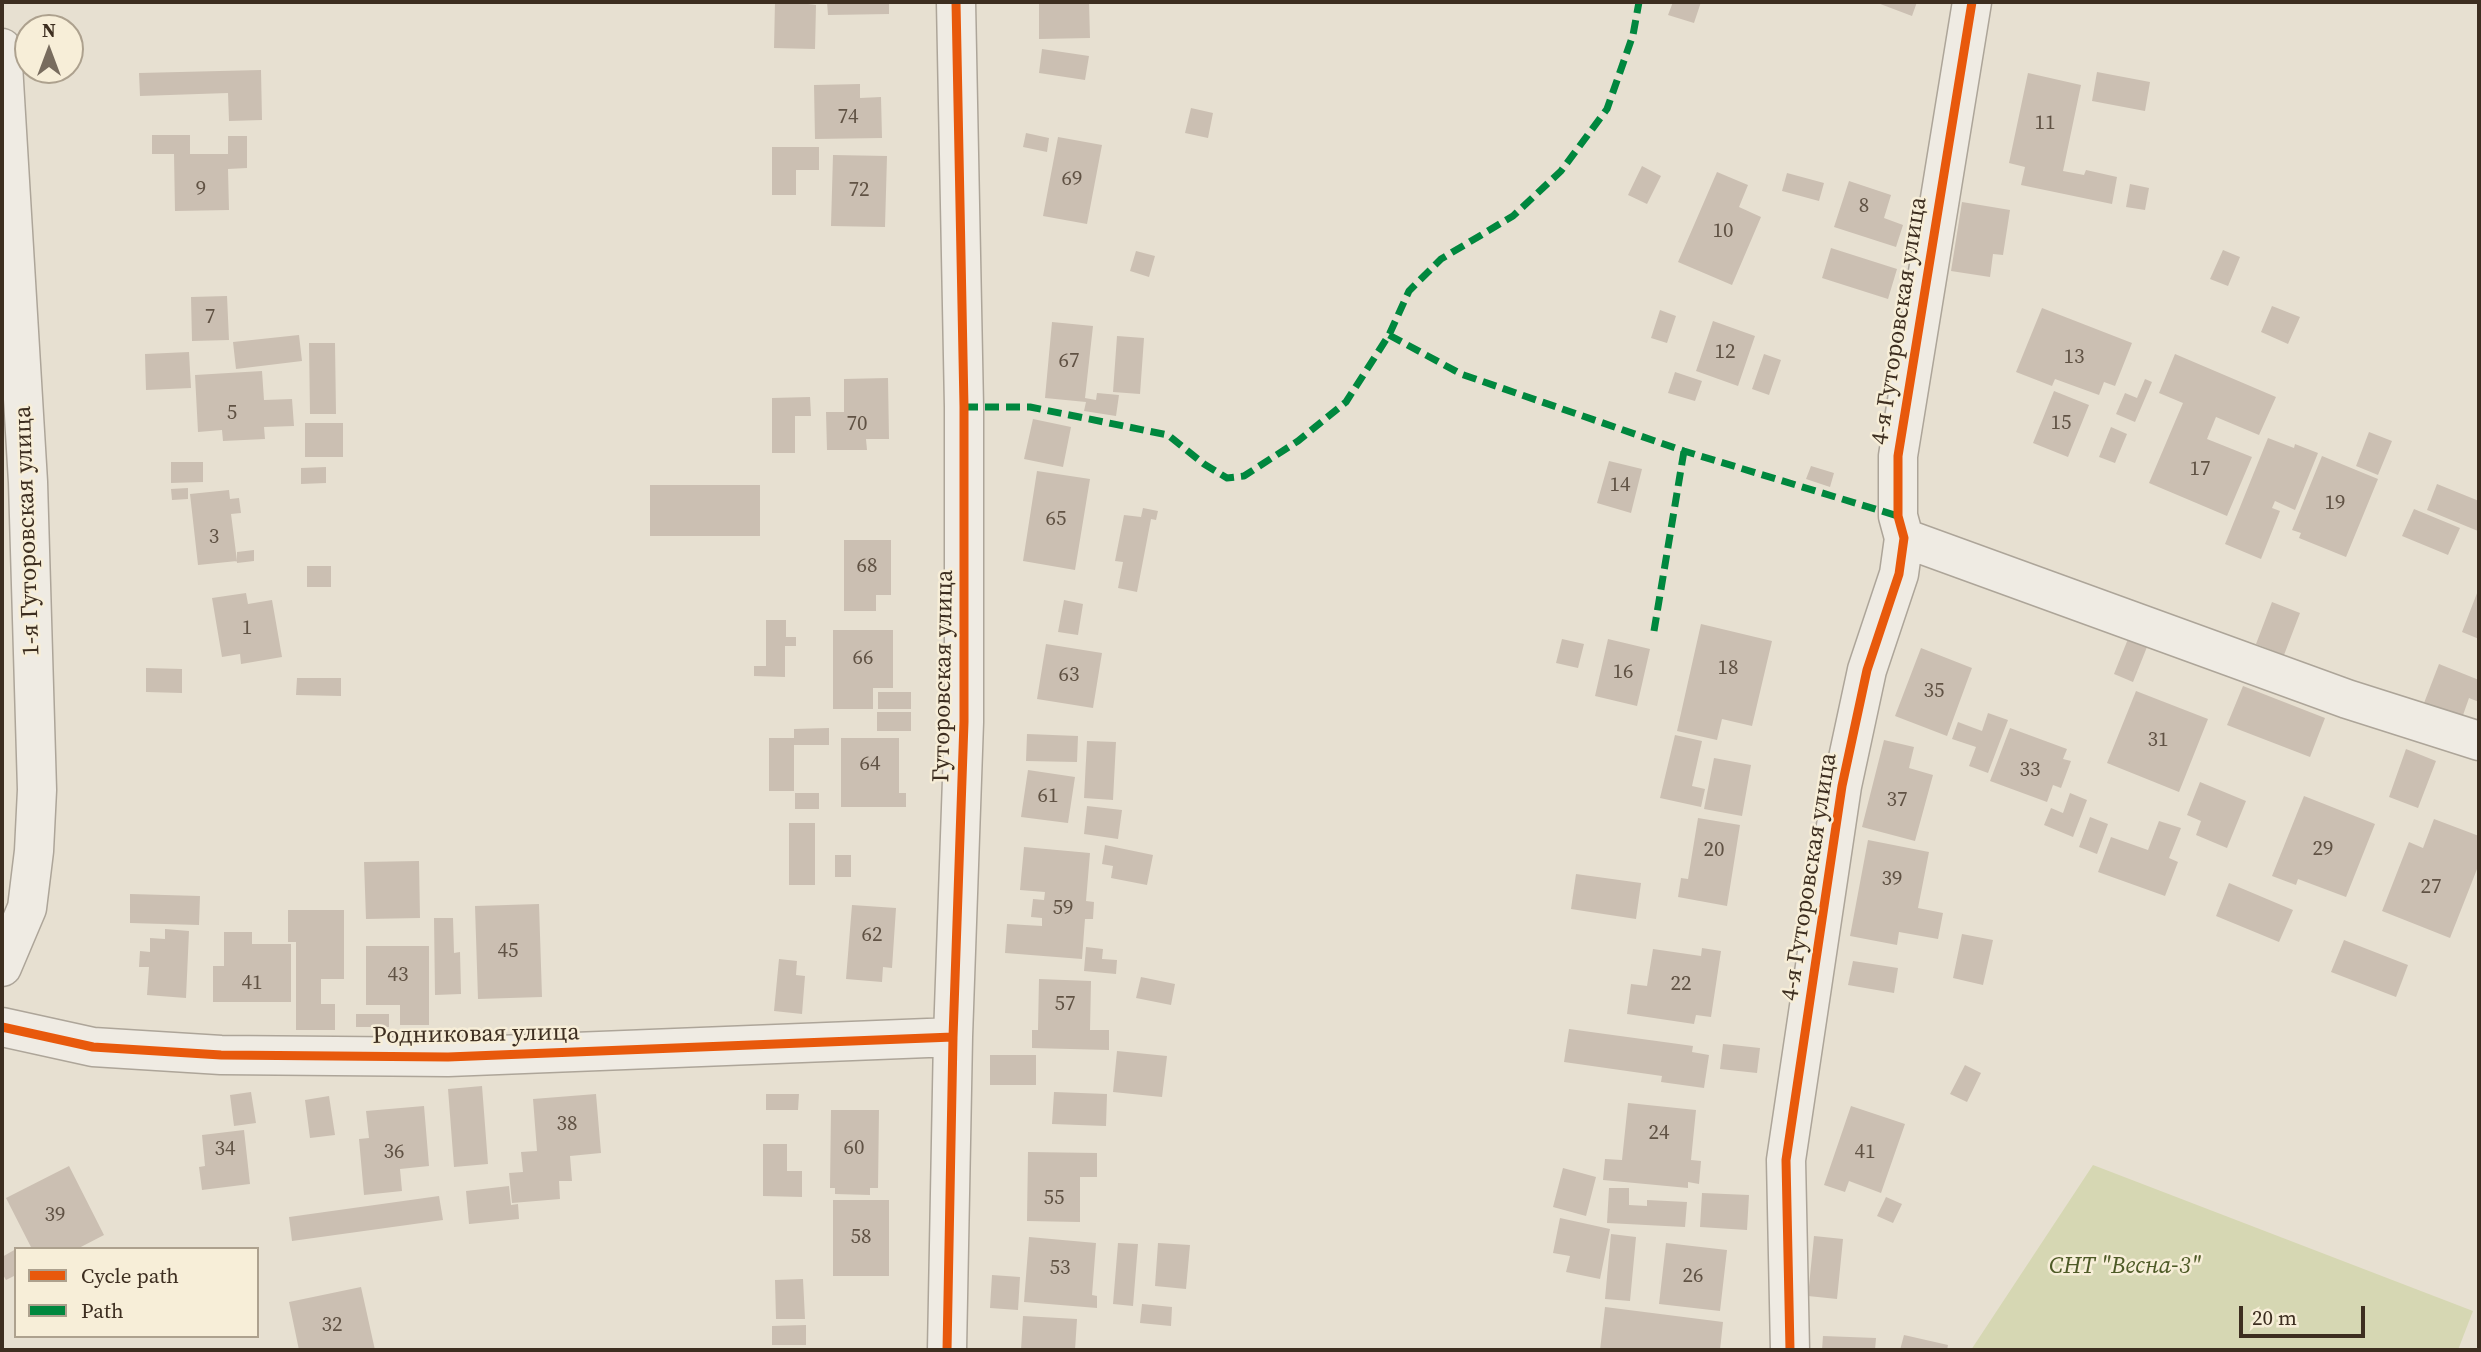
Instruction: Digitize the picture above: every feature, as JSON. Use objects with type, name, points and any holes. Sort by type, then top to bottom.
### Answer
[{"type":"street","name":"Гуторовская улица","points":[[947,1350],[953,1037],[964,722],[964,407],[956,2]]},
{"type":"street","name":"4-я Гуторовская улица","points":[[1790,1350],[1786,1160],[1842,786],[1867,670],[1899,574],[1904,538],[1898,516],[1898,456],[1972,2]]},
{"type":"street","name":"1-я Гуторовская улица","points":[[2,47],[28,482],[37,790],[34,851],[27,908],[2,967]]},
{"type":"street","points":[[1904,538],[2347,699],[2479,741]]},
{"type":"street","name":"Родниковая улица","points":[[2,1027],[93,1047],[221,1055],[448,1058],[953,1037]]},
{"type":"green space","name":"СНТ \"Весна-3\"","points":[[2093,1165],[2473,1311],[2458,1350],[1971,1350]]},
{"type":"building","points":[[775,2],[808,2],[816,5],[815,49],[774,48]]},
{"type":"building","points":[[827,2],[889,2],[889,14],[828,15]]},
{"type":"building","points":[[1039,2],[1089,2],[1090,38],[1039,39]]},
{"type":"building","points":[[1673,2],[1701,2],[1694,23],[1668,15]]},
{"type":"building","points":[[1875,2],[1917,2],[1912,16]]},
{"type":"building","points":[[1042,49],[1089,56],[1085,80],[1039,73]]},
{"type":"building","points":[[261,70],[262,120],[229,121],[228,93],[140,96],[139,73]]},
{"type":"building","points":[[2097,72],[2150,82],[2145,111],[2092,101]]},
{"type":"building","points":[[2028,73],[2081,85],[2063,171],[2084,175],[2086,170],[2117,177],[2112,204],[2021,185],[2025,167],[2009,163]]},
{"type":"building","points":[[860,84],[860,98],[881,97],[882,138],[815,139],[814,85]]},
{"type":"building","points":[[1191,108],[1213,113],[1208,138],[1185,133]]},
{"type":"building","points":[[1026,133],[1049,138],[1047,152],[1023,147]]},
{"type":"building","points":[[152,135],[190,135],[190,154],[228,154],[228,136],[247,136],[247,168],[228,169],[229,210],[175,211],[174,154],[152,154]]},
{"type":"building","points":[[1058,137],[1102,145],[1087,224],[1043,216]]},
{"type":"building","points":[[772,147],[819,147],[819,170],[796,170],[796,195],[772,195]]},
{"type":"building","points":[[833,155],[887,156],[885,227],[831,226]]},
{"type":"building","points":[[1642,166],[1661,176],[1647,204],[1628,195]]},
{"type":"building","points":[[1717,172],[1748,185],[1739,207],[1761,217],[1732,285],[1678,262]]},
{"type":"building","points":[[1787,173],[1824,183],[1819,201],[1782,191]]},
{"type":"building","points":[[1849,181],[1891,195],[1884,218],[1903,225],[1896,247],[1834,227]]},
{"type":"building","points":[[2130,184],[2149,188],[2145,210],[2126,207]]},
{"type":"building","points":[[1962,202],[2010,210],[2003,255],[1993,254],[1990,277],[1951,271]]},
{"type":"building","points":[[1831,248],[1897,269],[1888,299],[1822,278]]},
{"type":"building","points":[[2223,250],[2240,257],[2228,286],[2210,279]]},
{"type":"building","points":[[1136,251],[1155,256],[1149,277],[1130,271]]},
{"type":"building","points":[[227,296],[229,340],[192,341],[191,297]]},
{"type":"building","points":[[2272,306],[2300,317],[2288,344],[2261,332]]},
{"type":"building","points":[[2042,308],[2132,343],[2115,386],[2104,382],[2099,395],[2055,379],[2052,386],[2016,372]]},
{"type":"building","points":[[1660,310],[1676,316],[1667,343],[1651,338]]},
{"type":"building","points":[[1713,321],[1755,336],[1738,386],[1696,371]]},
{"type":"building","points":[[1052,322],[1093,326],[1085,398],[1096,400],[1097,393],[1119,395],[1116,416],[1084,411],[1086,402],[1045,398]]},
{"type":"building","points":[[299,335],[302,361],[236,369],[233,342]]},
{"type":"building","points":[[1117,336],[1144,338],[1140,394],[1113,392]]},
{"type":"building","points":[[309,343],[335,343],[336,414],[310,414]]},
{"type":"building","points":[[189,352],[191,388],[146,390],[145,354]]},
{"type":"building","points":[[1764,354],[1781,360],[1769,395],[1752,389]]},
{"type":"building","points":[[2175,354],[2276,397],[2259,435],[2216,417],[2207,439],[2252,457],[2227,516],[2149,483],[2183,403],[2159,393]]},
{"type":"building","points":[[262,371],[264,400],[292,399],[294,426],[264,427],[265,439],[223,441],[222,430],[198,432],[195,375]]},
{"type":"building","points":[[1675,372],[1702,381],[1695,401],[1668,393]]},
{"type":"building","points":[[888,378],[889,439],[866,439],[867,450],[827,450],[826,412],[844,412],[844,379]]},
{"type":"building","points":[[2145,379],[2152,382],[2135,422],[2116,414],[2125,393],[2137,398]]},
{"type":"building","points":[[2054,391],[2089,405],[2068,457],[2033,443]]},
{"type":"building","points":[[810,397],[811,416],[795,416],[795,453],[772,453],[772,398]]},
{"type":"building","points":[[1033,419],[1071,427],[1063,467],[1024,459]]},
{"type":"building","points":[[305,423],[343,423],[343,457],[305,457]]},
{"type":"building","points":[[2111,427],[2127,434],[2115,463],[2099,457]]},
{"type":"building","points":[[2369,432],[2392,441],[2378,475],[2356,466]]},
{"type":"building","points":[[2268,438],[2294,448],[2295,444],[2318,453],[2295,510],[2275,501],[2272,508],[2280,511],[2261,559],[2225,544]]},
{"type":"building","points":[[2322,456],[2378,479],[2346,557],[2299,538],[2301,533],[2292,530]]},
{"type":"building","points":[[1609,461],[1642,469],[1631,513],[1597,503]]},
{"type":"building","points":[[171,462],[203,462],[203,482],[171,483]]},
{"type":"building","points":[[1811,466],[1834,473],[1830,487],[1806,479]]},
{"type":"building","points":[[326,467],[326,483],[301,484],[301,468]]},
{"type":"building","points":[[1037,471],[1090,479],[1075,570],[1023,561]]},
{"type":"building","points":[[2437,484],[2479,501],[2478,531],[2427,510]]},
{"type":"building","points":[[650,485],[760,485],[760,536],[650,536]]},
{"type":"building","points":[[188,488],[188,499],[172,500],[171,489]]},
{"type":"building","points":[[229,490],[230,499],[239,498],[241,513],[231,514],[237,561],[198,565],[190,494]]},
{"type":"building","points":[[1143,508],[1158,511],[1156,520],[1151,519],[1137,592],[1118,588],[1123,562],[1115,561],[1124,515],[1141,517]]},
{"type":"building","points":[[2414,509],[2460,528],[2448,555],[2402,536]]},
{"type":"building","points":[[844,540],[891,540],[891,595],[876,595],[876,611],[844,611]]},
{"type":"building","points":[[254,550],[254,561],[237,563],[237,552]]},
{"type":"building","points":[[307,566],[331,566],[331,587],[307,587]]},
{"type":"building","points":[[2479,588],[2479,639],[2462,632]]},
{"type":"building","points":[[246,593],[248,604],[272,600],[282,657],[241,664],[240,654],[222,657],[212,598]]},
{"type":"building","points":[[1064,600],[1083,604],[1078,635],[1058,632]]},
{"type":"building","points":[[2272,602],[2300,613],[2284,655],[2256,644]]},
{"type":"building","points":[[766,620],[786,620],[786,637],[796,637],[796,646],[785,646],[785,677],[754,676],[754,666],[766,666]]},
{"type":"building","points":[[1701,624],[1772,641],[1752,726],[1722,719],[1717,740],[1677,731]]},
{"type":"building","points":[[833,630],[893,630],[893,688],[873,688],[873,709],[833,709]]},
{"type":"building","points":[[1562,639],[1584,644],[1578,668],[1556,663]]},
{"type":"building","points":[[1608,639],[1650,649],[1637,706],[1595,696]]},
{"type":"building","points":[[2128,639],[2147,647],[2133,682],[2114,674]]},
{"type":"building","points":[[1046,644],[1102,653],[1093,708],[1037,699]]},
{"type":"building","points":[[1921,648],[1972,668],[1947,736],[1895,716]]},
{"type":"building","points":[[2439,664],[2479,680],[2479,702],[2469,698],[2462,718],[2424,703]]},
{"type":"building","points":[[146,668],[182,669],[182,693],[146,692]]},
{"type":"building","points":[[297,678],[341,678],[341,696],[296,695]]},
{"type":"building","points":[[2243,686],[2325,718],[2310,757],[2227,725]]},
{"type":"building","points":[[2136,691],[2208,719],[2179,792],[2107,763]]},
{"type":"building","points":[[878,692],[911,692],[911,709],[878,709]]},
{"type":"building","points":[[877,712],[911,712],[911,731],[877,731]]},
{"type":"building","points":[[1988,713],[2008,720],[1988,773],[1969,766],[1976,747],[1952,739],[1958,722],[1982,731]]},
{"type":"building","points":[[829,728],[829,745],[794,745],[794,791],[769,791],[769,738],[794,738],[794,729]]},
{"type":"building","points":[[2010,728],[2067,749],[2063,759],[2071,761],[2061,788],[2053,785],[2047,802],[1990,781]]},
{"type":"building","points":[[1027,734],[1078,736],[1077,762],[1026,761]]},
{"type":"building","points":[[1675,735],[1702,741],[1692,786],[1705,789],[1701,807],[1660,798]]},
{"type":"building","points":[[841,738],[899,738],[899,793],[906,793],[906,807],[841,807]]},
{"type":"building","points":[[1884,740],[1914,747],[1909,768],[1933,775],[1915,841],[1862,827]]},
{"type":"building","points":[[1087,741],[1116,742],[1113,800],[1084,798]]},
{"type":"building","points":[[2406,749],[2436,761],[2418,808],[2389,797]]},
{"type":"building","points":[[1714,758],[1751,765],[1742,816],[1704,809]]},
{"type":"building","points":[[1028,770],[1075,777],[1068,823],[1021,817]]},
{"type":"building","points":[[2200,782],[2246,801],[2227,848],[2196,835],[2201,821],[2187,815]]},
{"type":"building","points":[[795,793],[819,793],[819,809],[795,809]]},
{"type":"building","points":[[2070,793],[2087,800],[2073,837],[2044,825],[2051,808],[2063,813]]},
{"type":"building","points":[[2304,796],[2375,824],[2346,897],[2298,879],[2296,885],[2272,876]]},
{"type":"building","points":[[1087,806],[1122,810],[1118,839],[1084,834]]},
{"type":"building","points":[[2090,817],[2108,824],[2097,854],[2079,847]]},
{"type":"building","points":[[1698,818],[1740,825],[1727,906],[1678,897],[1681,878],[1688,879]]},
{"type":"building","points":[[2434,819],[2479,836],[2479,864],[2450,938],[2382,911],[2409,842],[2423,848]]},
{"type":"building","points":[[2159,821],[2181,828],[2169,858],[2178,862],[2165,896],[2098,872],[2111,837],[2148,850]]},
{"type":"building","points":[[789,823],[815,823],[815,885],[789,885]]},
{"type":"building","points":[[1868,840],[1929,852],[1918,908],[1943,913],[1938,939],[1899,932],[1897,945],[1850,936]]},
{"type":"building","points":[[1105,845],[1153,855],[1147,885],[1111,878],[1113,866],[1102,864]]},
{"type":"building","points":[[1024,847],[1090,853],[1086,901],[1094,902],[1093,919],[1085,919],[1082,959],[1005,953],[1007,924],[1042,926],[1042,918],[1031,917],[1033,899],[1044,900],[1045,892],[1020,890]]},
{"type":"building","points":[[835,855],[851,855],[851,877],[835,877]]},
{"type":"building","points":[[419,861],[420,918],[366,919],[364,862]]},
{"type":"building","points":[[1576,874],[1641,883],[1636,919],[1571,909]]},
{"type":"building","points":[[2229,883],[2293,910],[2279,942],[2216,916]]},
{"type":"building","points":[[130,894],[200,896],[199,925],[130,923]]},
{"type":"building","points":[[539,904],[542,997],[478,999],[475,906]]},
{"type":"building","points":[[852,905],[896,908],[892,968],[883,967],[882,982],[846,979]]},
{"type":"building","points":[[288,910],[344,910],[344,979],[321,979],[321,1004],[335,1004],[335,1030],[296,1030],[296,942],[288,942]]},
{"type":"building","points":[[434,918],[453,918],[454,953],[460,952],[461,994],[435,995]]},
{"type":"building","points":[[165,929],[189,931],[186,998],[147,995],[149,967],[139,967],[140,951],[150,952],[150,938],[165,939]]},
{"type":"building","points":[[224,932],[252,932],[252,944],[291,944],[291,1002],[213,1002],[213,966],[224,966]]},
{"type":"building","points":[[1962,934],[1993,940],[1983,985],[1953,978]]},
{"type":"building","points":[[2344,940],[2408,965],[2396,997],[2331,972]]},
{"type":"building","points":[[366,946],[429,946],[429,1025],[400,1025],[400,1005],[366,1005]]},
{"type":"building","points":[[1086,947],[1103,949],[1102,959],[1117,960],[1116,974],[1084,971]]},
{"type":"building","points":[[1702,948],[1721,951],[1711,1017],[1696,1015],[1694,1024],[1627,1014],[1631,984],[1647,986],[1653,949],[1701,956]]},
{"type":"building","points":[[779,959],[797,961],[796,975],[805,976],[802,1014],[774,1011]]},
{"type":"building","points":[[1853,961],[1898,968],[1894,993],[1848,985]]},
{"type":"building","points":[[1141,977],[1175,984],[1171,1005],[1136,998]]},
{"type":"building","points":[[1039,979],[1091,981],[1090,1030],[1109,1030],[1109,1050],[1032,1048],[1032,1030],[1038,1030]]},
{"type":"building","points":[[356,1014],[389,1014],[389,1027],[356,1027]]},
{"type":"building","points":[[1569,1029],[1693,1046],[1692,1052],[1709,1055],[1704,1088],[1661,1082],[1662,1076],[1564,1062]]},
{"type":"building","points":[[1723,1044],[1760,1048],[1757,1073],[1720,1069]]},
{"type":"building","points":[[1117,1051],[1167,1056],[1162,1097],[1113,1092]]},
{"type":"building","points":[[990,1055],[1036,1055],[1036,1085],[990,1085]]},
{"type":"building","points":[[1965,1065],[1981,1073],[1967,1102],[1950,1094]]},
{"type":"building","points":[[482,1086],[488,1164],[454,1167],[448,1089]]},
{"type":"building","points":[[251,1092],[256,1123],[234,1126],[230,1095]]},
{"type":"building","points":[[1054,1092],[1107,1094],[1106,1126],[1052,1124]]},
{"type":"building","points":[[596,1094],[601,1153],[570,1156],[572,1181],[559,1181],[560,1199],[512,1203],[509,1173],[523,1172],[521,1152],[537,1151],[533,1099]]},
{"type":"building","points":[[766,1094],[799,1094],[798,1110],[766,1110]]},
{"type":"building","points":[[329,1096],[335,1135],[310,1138],[305,1100]]},
{"type":"building","points":[[1628,1103],[1696,1110],[1691,1160],[1701,1161],[1699,1184],[1688,1182],[1688,1188],[1603,1180],[1605,1159],[1622,1160]]},
{"type":"building","points":[[424,1106],[429,1166],[400,1169],[402,1191],[364,1195],[359,1139],[369,1138],[366,1111]]},
{"type":"building","points":[[1851,1106],[1905,1124],[1881,1193],[1849,1181],[1845,1192],[1824,1185]]},
{"type":"building","points":[[831,1110],[879,1110],[878,1188],[870,1188],[870,1195],[835,1194],[835,1188],[830,1188]]},
{"type":"building","points":[[244,1130],[250,1184],[202,1190],[199,1167],[205,1166],[202,1135]]},
{"type":"building","points":[[763,1144],[787,1144],[787,1171],[802,1171],[802,1197],[763,1196]]},
{"type":"building","points":[[1028,1152],[1097,1153],[1097,1177],[1080,1177],[1080,1222],[1027,1221]]},
{"type":"building","points":[[69,1166],[104,1235],[81,1247],[31,1247],[6,1198]]},
{"type":"building","points":[[1563,1168],[1596,1177],[1586,1216],[1553,1207]]},
{"type":"building","points":[[509,1186],[511,1205],[518,1204],[519,1219],[469,1224],[466,1191]]},
{"type":"building","points":[[1609,1188],[1629,1188],[1629,1205],[1647,1206],[1647,1200],[1687,1202],[1685,1227],[1607,1223]]},
{"type":"building","points":[[1702,1193],[1749,1195],[1747,1230],[1700,1227]]},
{"type":"building","points":[[439,1196],[443,1220],[292,1241],[289,1217]]},
{"type":"building","points":[[1886,1197],[1902,1204],[1893,1223],[1877,1216]]},
{"type":"building","points":[[833,1200],[889,1200],[889,1276],[833,1276]]},
{"type":"building","points":[[1560,1218],[1610,1229],[1600,1279],[1566,1272],[1570,1256],[1553,1253]]},
{"type":"building","points":[[1611,1234],[1636,1237],[1630,1301],[1605,1299]]},
{"type":"building","points":[[1814,1236],[1843,1239],[1837,1299],[1808,1296]]},
{"type":"building","points":[[1029,1237],[1096,1243],[1092,1295],[1097,1296],[1097,1308],[1024,1302]]},
{"type":"building","points":[[1118,1243],[1138,1244],[1133,1306],[1113,1304]]},
{"type":"building","points":[[1158,1243],[1190,1245],[1186,1289],[1155,1286]]},
{"type":"building","points":[[1666,1243],[1727,1250],[1720,1311],[1659,1304]]},
{"type":"building","points":[[14,1250],[14,1276],[6,1280],[2,1273],[2,1257]]},
{"type":"building","points":[[992,1275],[1020,1277],[1018,1310],[990,1308]]},
{"type":"building","points":[[803,1279],[805,1319],[776,1319],[775,1280]]},
{"type":"building","points":[[361,1287],[375,1350],[299,1350],[289,1302]]},
{"type":"building","points":[[1142,1304],[1172,1307],[1171,1326],[1140,1323]]},
{"type":"building","points":[[1605,1307],[1723,1322],[1720,1350],[1600,1350]]},
{"type":"building","points":[[1023,1316],[1077,1319],[1075,1350],[1021,1350]]},
{"type":"building","points":[[806,1325],[806,1345],[772,1345],[772,1326]]},
{"type":"building","points":[[1904,1335],[1948,1345],[1947,1350],[1900,1350]]},
{"type":"building","points":[[1823,1336],[1876,1338],[1875,1350],[1822,1350]]},
{"type":"marked path","points":[[964,407],[1030,407],[1168,435],[1204,464],[1227,478],[1244,476],[1298,441],[1346,402],[1389,335],[1409,291],[1441,259],[1513,216],[1561,171],[1607,109],[1633,35],[1639,2]]},
{"type":"marked path","points":[[1389,335],[1461,374],[1684,451],[1898,516]]},
{"type":"marked path","points":[[1654,631],[1684,451]]},
{"type":"cycle path","points":[[947,1350],[953,1037],[964,722],[964,407],[956,2]]},
{"type":"cycle path","points":[[1790,1350],[1786,1160],[1842,786],[1867,670],[1899,574],[1904,538],[1898,516],[1898,456],[1972,2]]},
{"type":"cycle path","points":[[2,1027],[93,1047],[221,1055],[448,1057],[953,1037]]}]
